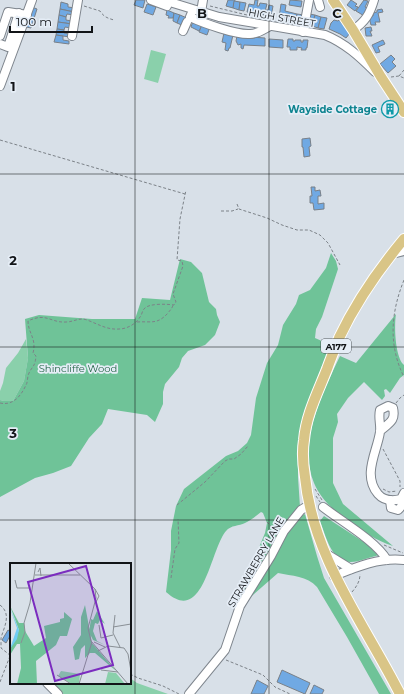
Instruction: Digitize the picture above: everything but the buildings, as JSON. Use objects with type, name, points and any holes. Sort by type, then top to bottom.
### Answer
[{"type":"main road","points":[[333,0],[404,112]]},
{"type":"main road","name":"A177","points":[[400,694],[334,576],[325,553],[309,505],[304,467],[303,442],[311,409],[342,332],[373,281],[404,239]]},
{"type":"street","points":[[0,44],[8,47],[23,14],[32,0]]},
{"type":"street","name":"HIGH STREET","points":[[150,0],[165,3],[192,16],[219,17],[335,39],[349,48],[381,77]]},
{"type":"street","points":[[182,31],[203,0]]},
{"type":"street","points":[[303,32],[310,0]]},
{"type":"street","points":[[353,30],[362,24],[367,18],[374,0]]},
{"type":"street","points":[[72,36],[78,2]]},
{"type":"street","points":[[0,36],[8,12],[23,14]]},
{"type":"street","points":[[0,86],[23,14]]},
{"type":"street","points":[[192,16],[217,27],[249,35],[256,34],[270,26]]},
{"type":"street","points":[[217,27],[219,17]]},
{"type":"street","points":[[239,33],[243,21]]},
{"type":"street","points":[[349,48],[360,43]]},
{"type":"street","points":[[392,254],[404,250]]},
{"type":"street","points":[[380,431],[371,469],[373,486],[381,497],[390,500],[402,493]]},
{"type":"street","name":"STRAWBERRY LANE","points":[[189,694],[221,656],[230,639],[240,606],[281,537],[300,510],[309,505]]},
{"type":"street","points":[[323,507],[368,540],[380,550],[387,560]]},
{"type":"street","points":[[325,553],[354,568]]},
{"type":"street","points":[[334,576],[369,563],[387,560],[404,560]]},
{"type":"street","points":[[48,684],[58,694]]},
{"type":"path","points":[[78,2],[100,10],[104,16],[114,20]]},
{"type":"path","points":[[404,70],[399,76],[404,78]]},
{"type":"path","points":[[0,140],[185,194]]},
{"type":"path","points":[[0,403],[6,404],[14,402],[26,385],[29,372],[35,366],[36,356],[33,353],[34,343],[28,326],[28,321],[42,317],[65,322],[80,318],[108,328],[121,329],[136,322],[157,322],[162,320],[172,309],[176,302],[173,294],[175,286],[183,266],[182,260],[177,260],[180,219],[186,190]]},
{"type":"path","points":[[237,204],[239,209]]},
{"type":"path","points":[[221,211],[232,211],[239,209],[297,230],[309,230],[320,236],[328,243],[340,265]]},
{"type":"path","points":[[404,280],[392,326],[396,360],[404,377]]},
{"type":"path","points":[[136,322],[140,318],[144,308],[149,306],[174,304]]},
{"type":"path","points":[[396,404],[404,395]]},
{"type":"path","points":[[377,443],[382,446],[400,481],[402,493]]},
{"type":"path","points":[[177,505],[205,482],[225,461],[234,459],[248,446]]},
{"type":"path","points":[[402,493],[404,485]]},
{"type":"path","points":[[373,486],[381,487],[392,492],[400,489],[402,493]]},
{"type":"path","points":[[171,578],[175,549],[179,543],[178,519]]},
{"type":"path","points":[[267,522],[273,533],[281,537]]},
{"type":"path","points":[[382,544],[404,553]]},
{"type":"path","points":[[351,593],[360,579],[360,572],[354,568]]},
{"type":"path","points":[[0,605],[5,610],[7,616],[1,639],[1,648],[10,654]]},
{"type":"path","points":[[221,656],[234,664],[264,675],[275,687],[289,694]]},
{"type":"path","points":[[0,682],[10,658]]},
{"type":"path","points":[[131,674],[163,686],[179,694]]},
{"type":"green space","points":[[151,50],[166,54],[158,83],[144,79]]},
{"type":"green space","points":[[331,253],[336,261],[338,269],[322,317],[316,329],[315,338],[331,345],[314,387],[298,447],[300,507],[297,518],[305,514],[324,578],[391,694],[379,694],[347,637],[317,587],[313,583],[299,577],[278,573],[245,602],[236,601],[248,580],[255,557],[265,533],[267,523],[263,513],[261,512],[247,522],[226,531],[220,540],[210,568],[197,593],[189,599],[179,600],[166,592],[171,550],[171,531],[176,506],[184,489],[226,456],[238,451],[247,443],[251,435],[256,398],[267,363],[278,345],[283,325],[296,304],[299,295],[310,290],[326,268]]},
{"type":"green space","name":"Shincliffe Wood","points":[[180,259],[191,262],[202,273],[209,302],[216,309],[220,322],[215,335],[205,345],[188,351],[182,358],[179,367],[165,384],[163,404],[155,422],[147,415],[108,409],[102,424],[89,438],[71,466],[35,478],[0,497],[0,400],[13,401],[24,381],[28,358],[25,319],[39,315],[92,319],[135,319],[142,298],[170,300]]},
{"type":"green space","points":[[396,314],[395,326],[397,349],[404,365],[404,375],[400,378],[390,393],[386,389],[384,390],[385,396],[382,400],[364,382],[348,398],[337,414],[338,422],[333,438],[333,483],[343,504],[393,546],[376,539],[361,530],[330,506],[314,483],[308,451],[314,418],[326,385],[340,356],[356,363]]},
{"type":"green space","points":[[26,339],[28,358],[24,381],[13,401],[0,400],[0,391],[6,368],[18,353]]},
{"type":"green space","points":[[324,516],[373,548],[379,555],[354,562],[344,561],[339,558],[334,553],[327,541],[320,521]]},
{"type":"green space","points":[[131,679],[137,683],[168,694],[63,694],[52,684],[131,684]]},
{"type":"place","name":"Wayside Cottage","points":[[390,109]]}]
